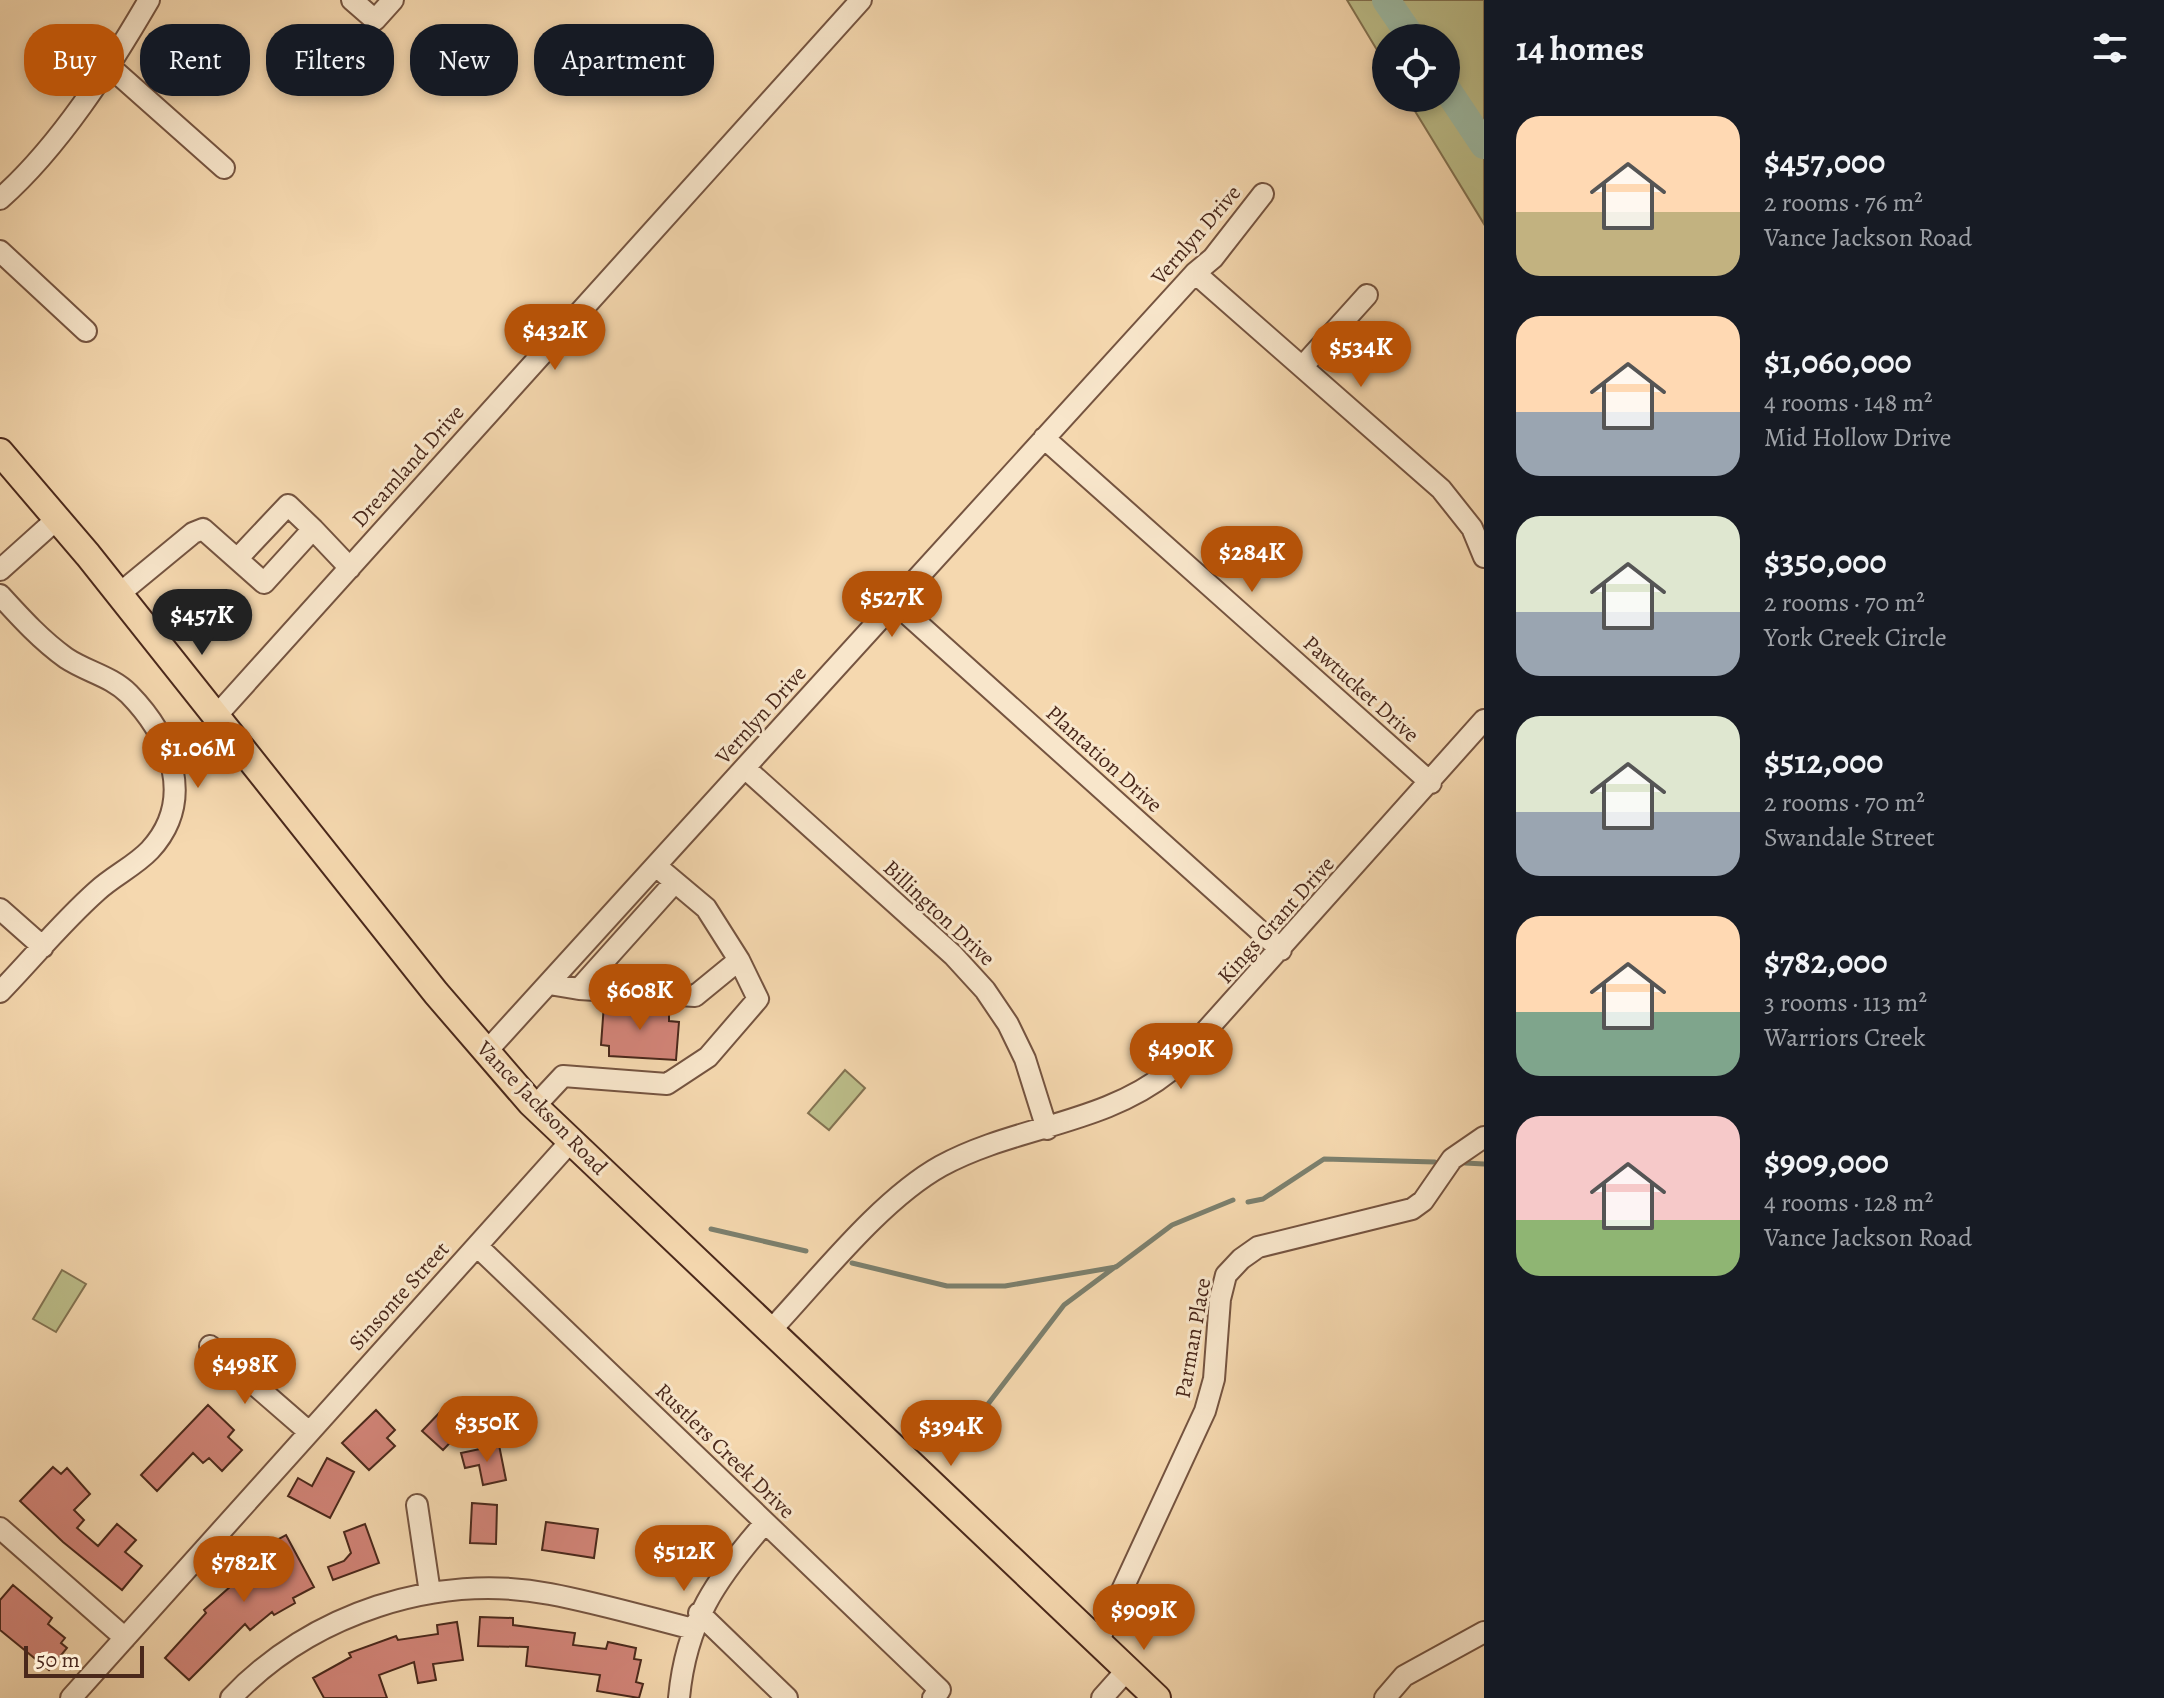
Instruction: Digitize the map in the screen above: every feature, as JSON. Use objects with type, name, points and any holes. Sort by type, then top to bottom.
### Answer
[{"type":"main road","name":"Vance Jackson Road","points":[[0,452],[58,518],[486,1052],[535,1106],[1157,1698]]},
{"type":"street","points":[[124,40],[149,0]]},
{"type":"street","points":[[352,0],[375,20],[393,0]]},
{"type":"street","name":"Dreamland Drive","points":[[217,715],[861,0]]},
{"type":"street","points":[[124,79],[224,168]]},
{"type":"street","points":[[0,199],[30,167],[84,96]]},
{"type":"street","name":"Vernlyn Drive","points":[[486,1052],[1195,273],[1213,258],[1263,194]]},
{"type":"street","points":[[0,251],[86,331]]},
{"type":"street","points":[[1195,273],[1441,489],[1457,505],[1482,550]]},
{"type":"street","points":[[1303,366],[1367,295]]},
{"type":"street","name":"Pawtucket Drive","points":[[1044,438],[1431,783]]},
{"type":"street","points":[[238,558],[288,505],[350,568]]},
{"type":"street","points":[[0,570],[58,518]]},
{"type":"street","points":[[119,594],[193,533],[203,529],[264,583],[313,529]]},
{"type":"street","points":[[0,595],[37,635],[69,660],[108,677],[128,693],[163,736],[175,773],[176,788],[161,836],[148,853],[98,890],[0,992]]},
{"type":"street","name":"Plantation Drive","points":[[895,603],[1281,950]]},
{"type":"street","name":"Kings Grant Drive","points":[[770,1331],[892,1202],[922,1178],[962,1156],[1120,1103],[1155,1084],[1185,1057],[1484,720]]},
{"type":"street","name":"Billington Drive","points":[[745,768],[953,955],[985,990],[1008,1024],[1025,1059],[1047,1129]]},
{"type":"street","points":[[535,1106],[563,1076],[667,1084],[708,1057],[758,999],[739,960],[706,908],[656,866]]},
{"type":"street","points":[[579,989],[675,882]]},
{"type":"street","points":[[0,909],[43,947]]},
{"type":"street","points":[[584,945],[605,960]]},
{"type":"street","points":[[549,984],[579,989],[695,996],[739,960]]},
{"type":"street","name":"Parman Place","points":[[1098,1642],[1207,1403],[1226,1275],[1258,1247],[1412,1209],[1423,1201],[1452,1159],[1484,1137]]},
{"type":"street","name":"Sinsonte Street","points":[[71,1698],[571,1141]]},
{"type":"street","name":"Rustlers Creek Drive","points":[[477,1246],[765,1523],[936,1694]]},
{"type":"street","points":[[210,1346],[309,1432]]},
{"type":"street","points":[[417,1505],[430,1593]]},
{"type":"street","points":[[679,1698],[696,1621],[725,1569],[765,1523]]},
{"type":"street","points":[[0,1528],[125,1638]]},
{"type":"street","points":[[231,1698],[268,1664],[330,1626],[394,1601],[430,1593],[481,1589],[549,1593],[696,1621],[787,1698]]},
{"type":"street","points":[[1385,1698],[1404,1676],[1484,1632]]},
{"type":"street","points":[[1102,1698],[1127,1670]]},
{"type":"green space","points":[[1347,0],[1484,0],[1484,224],[1416,112],[1460,112],[1460,24],[1372,24],[1372,42]]},
{"type":"green space","points":[[845,1070],[865,1088],[829,1130],[808,1113]]},
{"type":"green space","points":[[62,1270],[86,1284],[56,1332],[33,1319]]},
{"type":"building","points":[[604,1004],[669,1007],[669,1021],[679,1022],[676,1060],[609,1056],[609,1046],[601,1045]]},
{"type":"building","points":[[208,1405],[234,1430],[228,1437],[242,1450],[222,1471],[209,1458],[203,1463],[193,1453],[157,1491],[141,1475]]},
{"type":"building","points":[[443,1409],[464,1428],[443,1450],[422,1431]]},
{"type":"building","points":[[376,1410],[395,1430],[387,1438],[395,1446],[369,1470],[342,1443]]},
{"type":"building","points":[[499,1445],[506,1480],[483,1485],[479,1465],[465,1468],[461,1453]]},
{"type":"building","points":[[327,1458],[354,1472],[330,1518],[288,1496],[298,1478],[312,1486]]},
{"type":"building","points":[[53,1467],[61,1474],[67,1468],[90,1494],[74,1510],[84,1520],[77,1528],[98,1546],[117,1524],[136,1540],[125,1552],[142,1566],[122,1590],[63,1542],[20,1501]]},
{"type":"building","points":[[472,1503],[497,1505],[496,1544],[470,1543]]},
{"type":"building","points":[[546,1522],[598,1529],[594,1558],[542,1550]]},
{"type":"building","points":[[365,1524],[379,1563],[333,1580],[328,1567],[344,1561],[351,1553],[344,1532]]},
{"type":"building","points":[[286,1535],[314,1587],[293,1598],[295,1603],[274,1615],[272,1612],[250,1630],[245,1624],[189,1680],[165,1658],[206,1613],[204,1610],[249,1570],[243,1558]]},
{"type":"building","points":[[13,1585],[52,1618],[48,1624],[65,1638],[61,1643],[67,1648],[49,1670],[0,1630],[0,1600]]},
{"type":"building","points":[[480,1617],[513,1618],[513,1625],[575,1633],[573,1645],[606,1649],[608,1642],[636,1648],[634,1659],[641,1660],[636,1682],[643,1684],[639,1698],[597,1691],[600,1675],[526,1666],[528,1647],[478,1646]]},
{"type":"building","points":[[457,1622],[463,1660],[433,1664],[436,1680],[418,1683],[414,1662],[379,1675],[387,1698],[324,1698],[313,1678],[351,1657],[349,1653],[396,1636],[398,1640],[438,1634],[437,1625]]},
{"type":"waterway","points":[[1386,0],[1402,24]]},
{"type":"waterway","points":[[1460,109],[1484,145]]},
{"type":"waterway","points":[[1248,1202],[1263,1199],[1324,1159],[1435,1162]]},
{"type":"waterway","points":[[1465,1163],[1484,1164]]},
{"type":"waterway","points":[[852,1263],[947,1286],[1005,1286],[1116,1267],[1172,1225],[1233,1200]]},
{"type":"waterway","points":[[711,1229],[806,1251]]},
{"type":"waterway","points":[[952,1451],[1064,1305],[1115,1267]]}]
